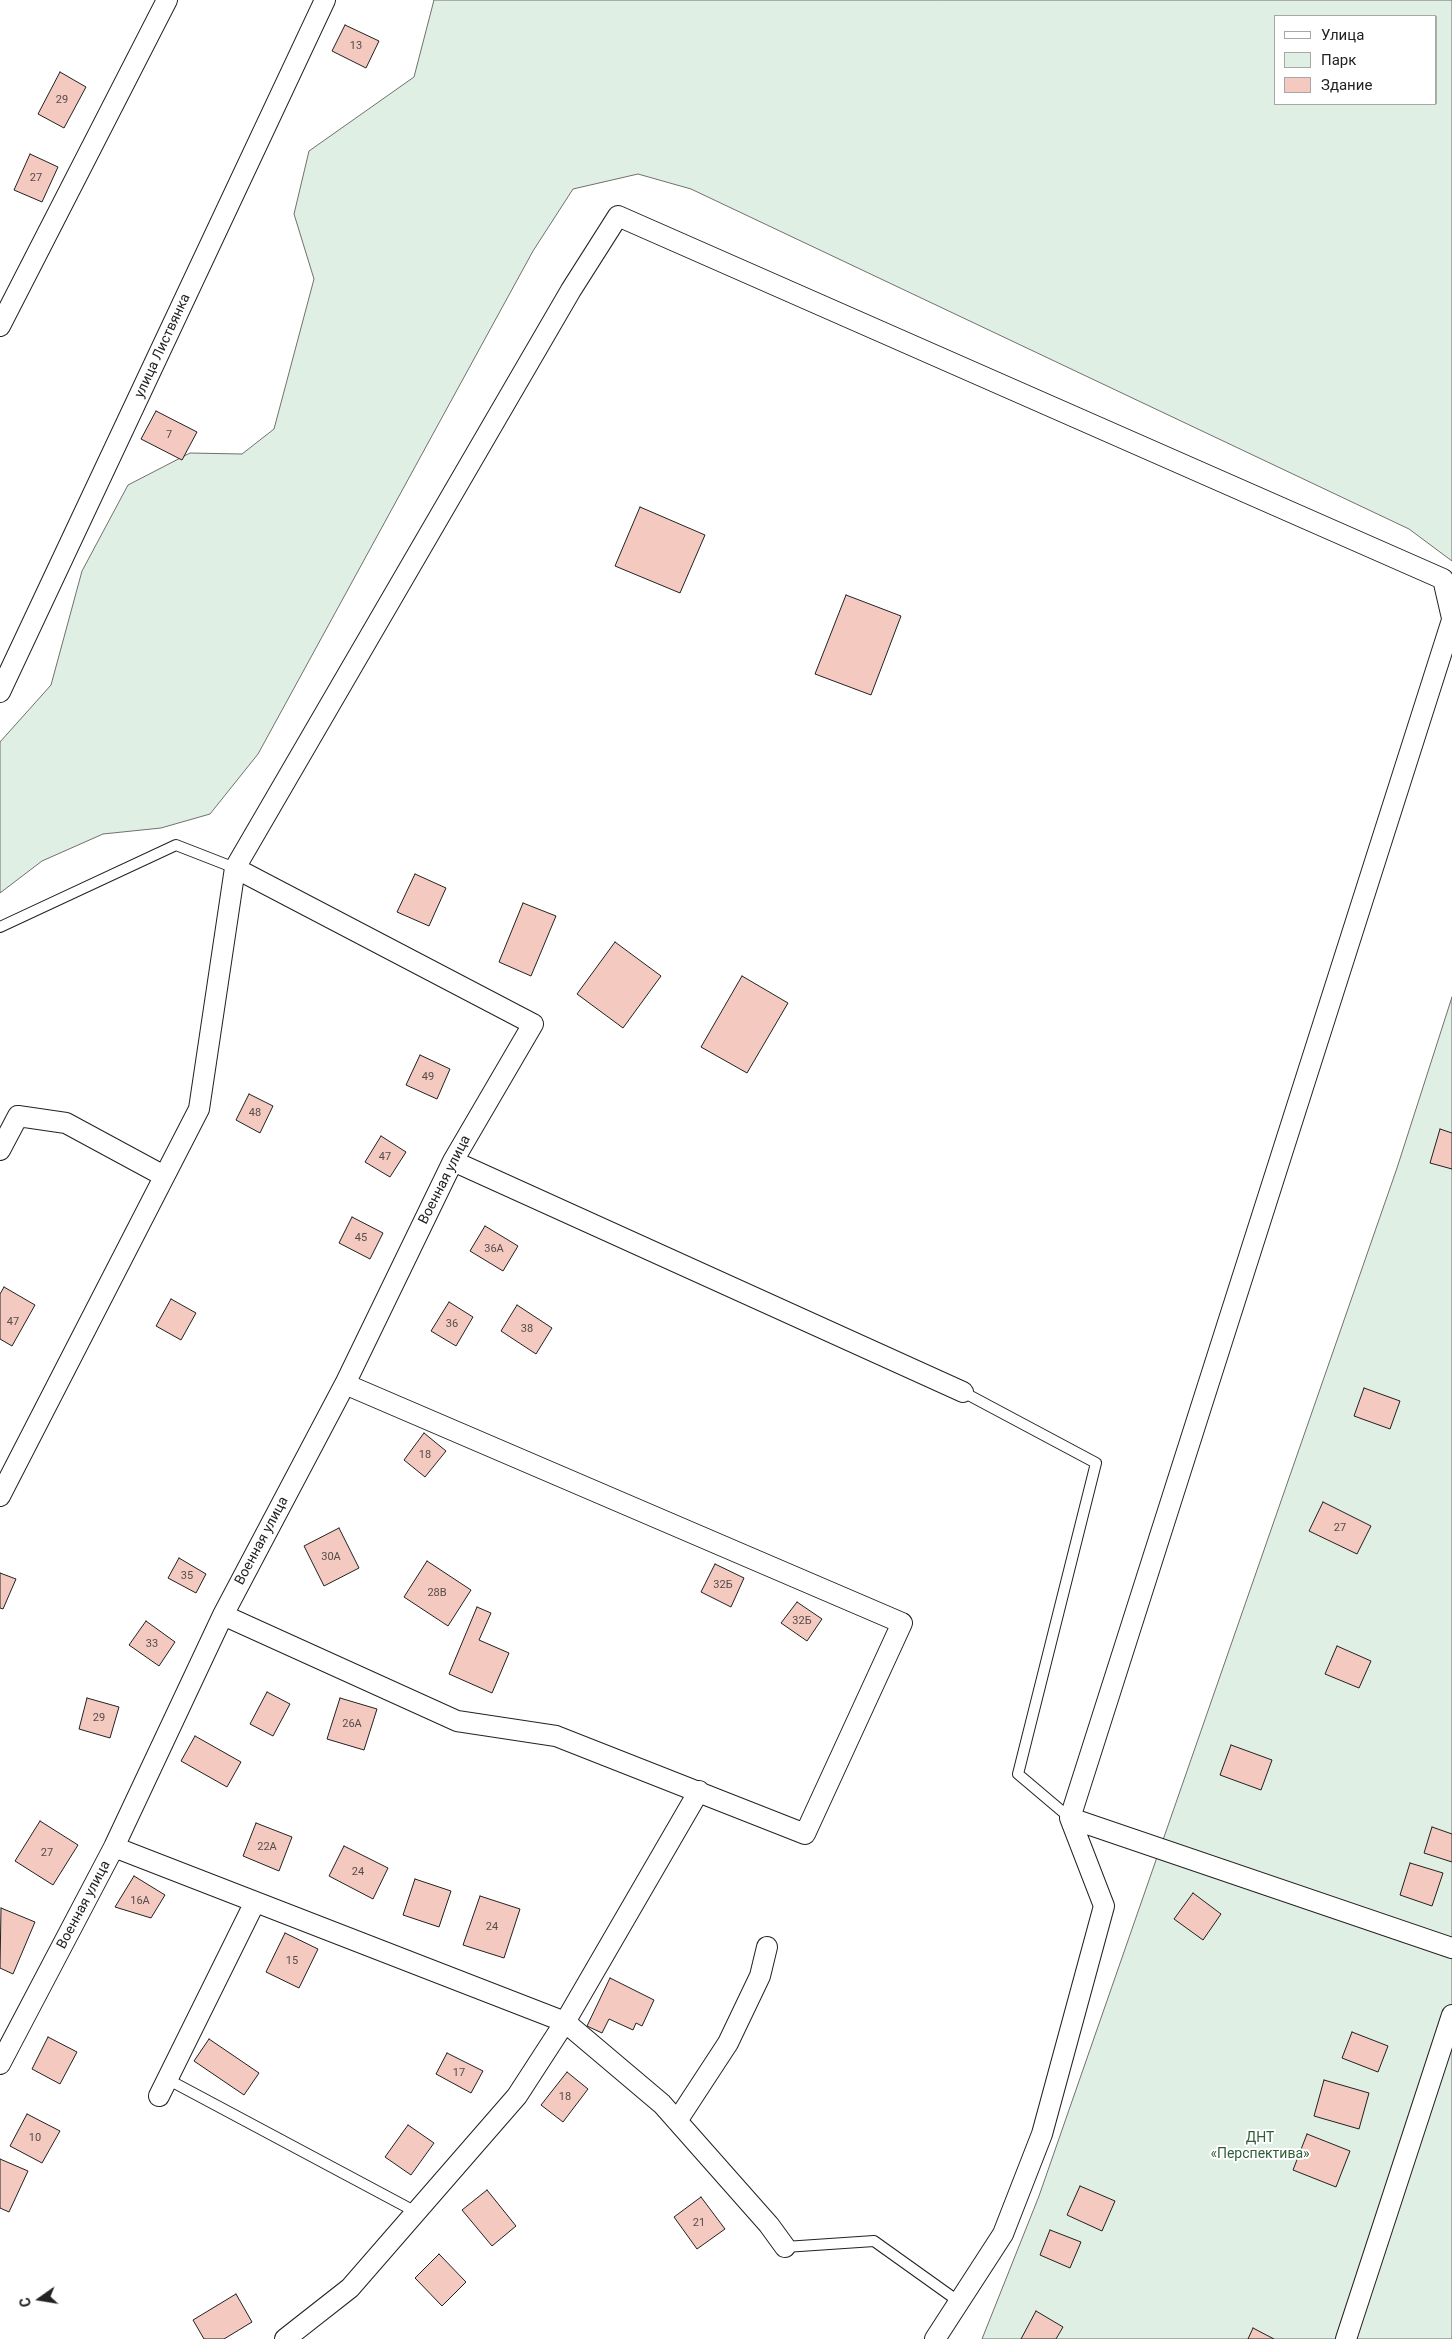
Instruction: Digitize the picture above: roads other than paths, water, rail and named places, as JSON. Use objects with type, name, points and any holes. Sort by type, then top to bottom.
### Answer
[{"type":"street","points":[[0,326],[167,0]]},
{"type":"street","name":"улица Листвянка","points":[[0,692],[326,0]]},
{"type":"street","points":[[0,1496],[199,1109],[235,868],[571,290],[618,216],[1443,579],[1452,619],[1070,1818],[1104,1906],[1042,2134],[1003,2234],[935,2339]]},
{"type":"street","name":"Военная улица","points":[[0,2064],[114,1847],[223,1615],[345,1384],[453,1161],[533,1024],[235,868]]},
{"type":"street","points":[[0,1150],[18,1116],[66,1123],[164,1176]]},
{"type":"street","points":[[453,1161],[963,1392]]},
{"type":"street","points":[[223,1615],[457,1721],[556,1736],[805,1834],[902,1623],[345,1384]]},
{"type":"street","points":[[285,2339],[350,2288],[517,2096],[565,2022],[699,1791]]},
{"type":"street","points":[[1070,1818],[1452,1948]]},
{"type":"street","points":[[114,1847],[565,2022],[662,2104],[770,2225],[785,2247]]},
{"type":"street","points":[[163,2088],[255,1902]]},
{"type":"street","points":[[677,2121],[728,2043],[760,1976],[767,1946]]},
{"type":"street","points":[[1346,2339],[1452,2015]]},
{"type":"lane","points":[[0,926],[176,845],[235,868]]},
{"type":"lane","points":[[963,1392],[1096,1463],[1018,1774],[1070,1818]]},
{"type":"lane","points":[[163,2088],[416,2212]]},
{"type":"lane","points":[[785,2247],[874,2241],[958,2301]]},
{"type":"park label","name":"ДНТ «Перспектива»","points":[[1260,2146]]}]
